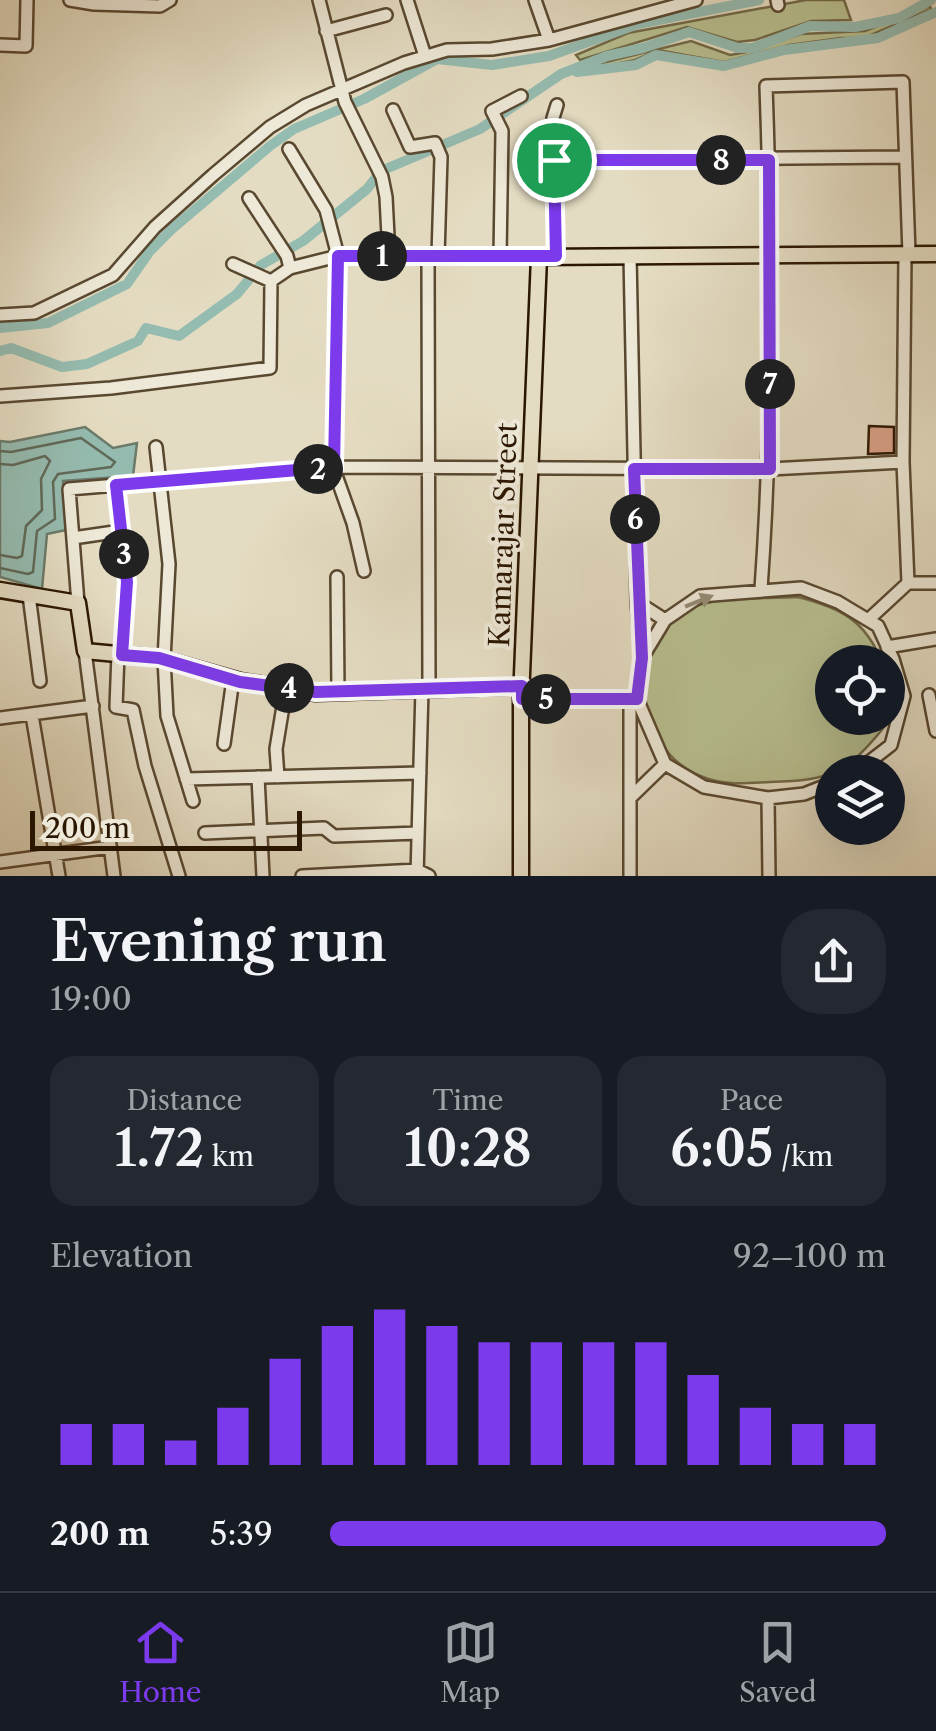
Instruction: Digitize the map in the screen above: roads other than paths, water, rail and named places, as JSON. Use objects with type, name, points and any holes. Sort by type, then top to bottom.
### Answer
[{"type":"main road","points":[[539,257],[936,254]]},
{"type":"main road","name":"Kamarajar Street","points":[[522,876],[522,693],[539,257]]},
{"type":"main road","points":[[0,590],[78,603],[85,651],[164,660],[233,679],[286,688],[522,693]]},
{"type":"street","points":[[0,45],[26,46],[27,0]]},
{"type":"street","points":[[70,0],[160,6],[170,0]]},
{"type":"street","points":[[319,0],[345,102],[382,177],[390,256]]},
{"type":"street","points":[[407,0],[425,56]]},
{"type":"street","points":[[535,0],[549,40]]},
{"type":"street","points":[[0,315],[34,313],[114,275],[155,227],[270,127],[345,102],[425,56],[446,50],[492,49],[549,40],[696,0]]},
{"type":"street","points":[[326,31],[386,15]]},
{"type":"street","points":[[762,589],[770,469],[766,86],[903,82],[908,583]]},
{"type":"street","points":[[500,256],[498,120],[492,111],[521,96]]},
{"type":"street","points":[[556,256],[553,118],[557,105]]},
{"type":"street","points":[[302,876],[421,874],[418,833],[426,689],[433,256],[441,158],[434,143],[410,147],[392,110]]},
{"type":"street","points":[[289,149],[326,210],[338,256],[334,467],[364,572]]},
{"type":"street","points":[[554,160],[906,157]]},
{"type":"street","points":[[249,198],[289,262]]},
{"type":"street","points":[[265,278],[289,262],[338,256],[539,257]]},
{"type":"street","points":[[630,256],[637,602],[642,658],[634,699],[630,876]]},
{"type":"street","points":[[239,266],[265,278]]},
{"type":"street","points":[[0,396],[111,388],[270,368],[265,278]]},
{"type":"street","points":[[156,447],[169,564],[164,660],[168,716],[193,800]]},
{"type":"street","points":[[78,603],[69,489],[334,467],[770,469],[904,462]]},
{"type":"street","points":[[116,485],[127,582],[116,707],[132,710],[179,876]]},
{"type":"street","points":[[73,538],[122,532]]},
{"type":"street","points":[[337,577],[338,692]]},
{"type":"street","points":[[868,620],[908,583],[936,583]]},
{"type":"street","points":[[642,658],[665,620],[700,596],[762,589],[802,588],[838,602],[878,626],[887,645]]},
{"type":"street","points":[[30,595],[40,681]]},
{"type":"street","points":[[637,602],[665,620]]},
{"type":"street","points":[[900,645],[936,639]]},
{"type":"street","points":[[85,651],[114,876]]},
{"type":"street","points":[[224,744],[233,679]]},
{"type":"street","points":[[278,777],[276,749],[286,688]]},
{"type":"street","points":[[522,693],[634,699]]},
{"type":"street","points":[[905,696],[933,694],[936,731]]},
{"type":"street","points":[[634,699],[665,764],[704,787],[768,798],[815,790]]},
{"type":"street","points":[[0,718],[93,706]]},
{"type":"street","points":[[32,714],[59,876]]},
{"type":"street","points":[[878,755],[891,745],[894,735]]},
{"type":"street","points":[[630,798],[665,764]]},
{"type":"street","points":[[186,779],[420,773]]},
{"type":"street","points":[[258,777],[262,876]]},
{"type":"street","points":[[768,798],[769,876]]},
{"type":"street","points":[[205,833],[324,828],[334,836],[418,833]]},
{"type":"street","points":[[2,876],[0,864],[110,846]]},
{"type":"water","points":[[85,427],[113,448],[137,443],[133,476],[63,481],[66,530],[47,534],[42,589],[0,577],[0,441]]},
{"type":"waterway","points":[[0,328],[48,323],[127,284],[150,251],[172,229],[270,146],[294,129],[364,99],[437,59],[492,65],[549,56],[638,24],[759,0]]},
{"type":"waterway","points":[[0,351],[11,348],[62,367],[87,364],[138,341],[146,328],[179,336],[237,294],[261,265],[303,241],[367,189],[381,171],[480,129],[561,74],[607,56],[689,32],[738,48],[753,48],[810,26],[855,27],[899,18],[931,0]]},
{"type":"waterway","points":[[577,72],[636,65],[656,55],[724,66],[784,50],[878,38],[936,12]]}]
